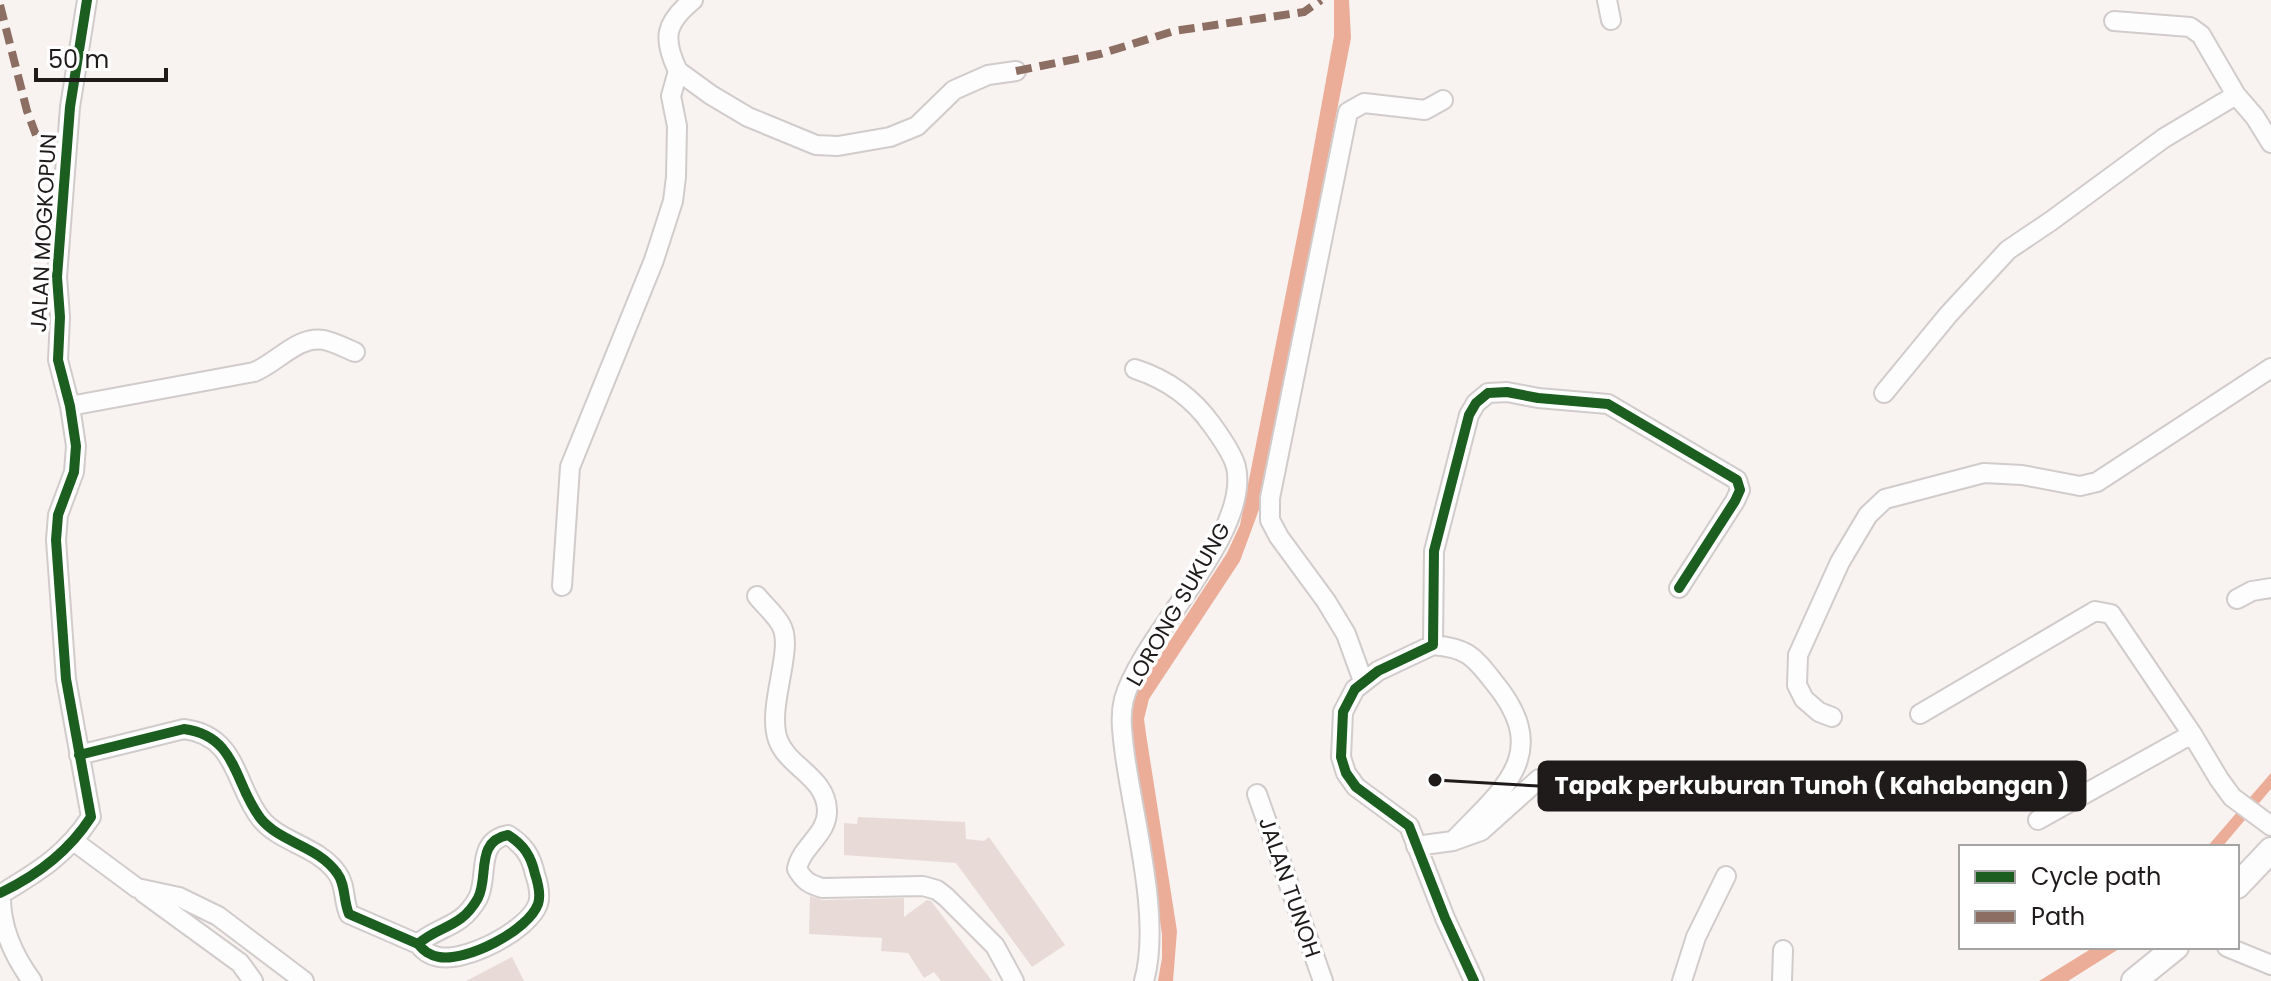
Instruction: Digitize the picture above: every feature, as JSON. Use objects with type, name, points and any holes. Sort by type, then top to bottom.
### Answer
[{"type":"main road","points":[[2239,884],[2271,850]]},
{"type":"main road","points":[[2134,981],[2174,949]]},
{"type":"street","points":[[693,0],[673,17],[669,35],[669,51],[678,71],[748,117],[816,145],[838,146],[890,137],[917,126],[954,90],[988,75],[1016,71]]},
{"type":"street","points":[[1607,0],[1611,20]]},
{"type":"street","name":"JALAN MOGKOPUN","points":[[75,842],[91,817],[66,679],[56,540],[58,515],[74,472],[76,446],[58,360],[60,317],[57,277],[70,107],[91,3]]},
{"type":"street","points":[[2114,21],[2190,27],[2201,35],[2236,95],[2271,143]]},
{"type":"street","points":[[562,586],[570,467],[654,260],[673,201],[677,126],[671,96],[678,71]]},
{"type":"street","points":[[1884,393],[1948,315],[2008,250],[2164,138],[2236,95]]},
{"type":"street","points":[[1363,681],[1346,634],[1270,520],[1270,498],[1348,112],[1364,103],[1425,110],[1443,100]]},
{"type":"street","points":[[70,406],[254,372],[267,367],[303,341],[323,339],[355,352]]},
{"type":"street","points":[[1832,717],[1819,712],[1804,699],[1797,685],[1798,655],[1825,590],[1868,515],[1885,499],[1984,473],[2022,475],[2080,486],[2097,482],[2271,368]]},
{"type":"street","name":"LORONG SUKUNG","points":[[1135,369],[1164,381],[1203,413],[1236,464],[1238,482],[1229,517],[1219,538],[1137,670],[1124,698],[1121,720],[1124,748],[1150,923],[1150,961],[1144,981]]},
{"type":"street","points":[[1433,645],[1434,551],[1462,436],[1476,403],[1488,393],[1507,392],[1608,404],[1737,480],[1740,490],[1679,588]]},
{"type":"street","points":[[2237,599],[2252,591],[2271,588]]},
{"type":"street","points":[[757,596],[782,626],[785,640],[774,720],[778,740],[814,780],[827,808],[820,832],[798,861],[797,869],[802,877],[809,884],[822,888],[923,886],[937,890],[995,946],[1014,981]]},
{"type":"street","points":[[1920,714],[2095,611],[2111,614],[2232,797],[2270,826]]},
{"type":"street","points":[[1453,841],[1504,788],[1521,756],[1521,726],[1505,695],[1473,656],[1455,647],[1433,645],[1403,657],[1355,689],[1343,712],[1341,757],[1346,773],[1356,787],[1409,826],[1474,981]]},
{"type":"street","points":[[79,755],[184,729],[200,731],[217,741],[241,775],[260,817],[281,836],[317,854],[337,872],[349,914],[442,958],[487,947],[523,926],[539,901],[532,859],[521,842],[508,835],[500,836],[487,848],[479,896],[467,914],[452,927],[418,944]]},
{"type":"street","points":[[2038,820],[2192,734]]},
{"type":"street","points":[[1416,846],[1453,841],[1481,831],[1539,779]]},
{"type":"street","name":"JALAN TUNOH","points":[[1257,794],[1323,981]]},
{"type":"street","points":[[32,981],[13,952],[3,925],[0,893],[75,842],[240,963],[253,981]]},
{"type":"street","points":[[1682,981],[1696,937],[1726,876]]},
{"type":"street","points":[[137,888],[194,902],[218,916],[304,981]]},
{"type":"street","points":[[2232,949],[2271,965]]},
{"type":"street","points":[[1782,981],[1783,950]]},
{"type":"shaded area","points":[[1334,0],[1349,0],[1351,38],[1261,504],[1240,561],[1149,699],[1144,719],[1177,931],[1173,981],[1158,981],[1162,934],[1132,739],[1131,707],[1136,693],[1227,553],[1240,525],[1334,36]]},
{"type":"shaded area","points":[[2271,773],[2271,789],[2224,845],[2209,845]]},
{"type":"shaded area","points":[[2091,949],[2119,949],[2068,981],[2039,981]]},
{"type":"building","points":[[858,817],[965,822],[966,839],[984,841],[989,837],[1065,945],[1032,967],[956,863],[844,855],[844,823],[857,824]]},
{"type":"building","points":[[810,896],[822,900],[904,898],[904,917],[927,900],[931,901],[992,981],[941,981],[934,972],[924,978],[908,953],[881,951],[882,938],[809,934]]},
{"type":"building","points":[[512,957],[524,981],[466,981]]},
{"type":"marked path","points":[[1016,71],[1100,54],[1174,31],[1304,12],[1321,0]]},
{"type":"marked path","points":[[0,5],[36,135]]},
{"type":"cycle path","points":[[0,893],[51,861],[73,841],[91,817],[66,679],[56,540],[58,515],[74,472],[76,446],[58,360],[60,317],[57,277],[70,107],[87,0]]},
{"type":"cycle path","points":[[1474,981],[1409,826],[1356,787],[1346,773],[1341,757],[1343,712],[1355,689],[1378,671],[1433,645],[1434,551],[1469,415],[1476,403],[1488,393],[1507,392],[1608,404],[1737,480],[1740,490],[1735,501],[1679,588]]},
{"type":"cycle path","points":[[79,755],[184,729],[202,733],[225,752],[261,819],[279,834],[320,857],[337,873],[349,914],[418,944],[439,957],[480,950],[509,934],[532,914],[538,904],[539,889],[523,847],[508,835],[491,844],[481,890],[471,908],[457,921],[418,944]]},
{"type":"place","name":"Tapak perkuburan Tunoh ( Kahabangan )","points":[[1435,780]]}]
